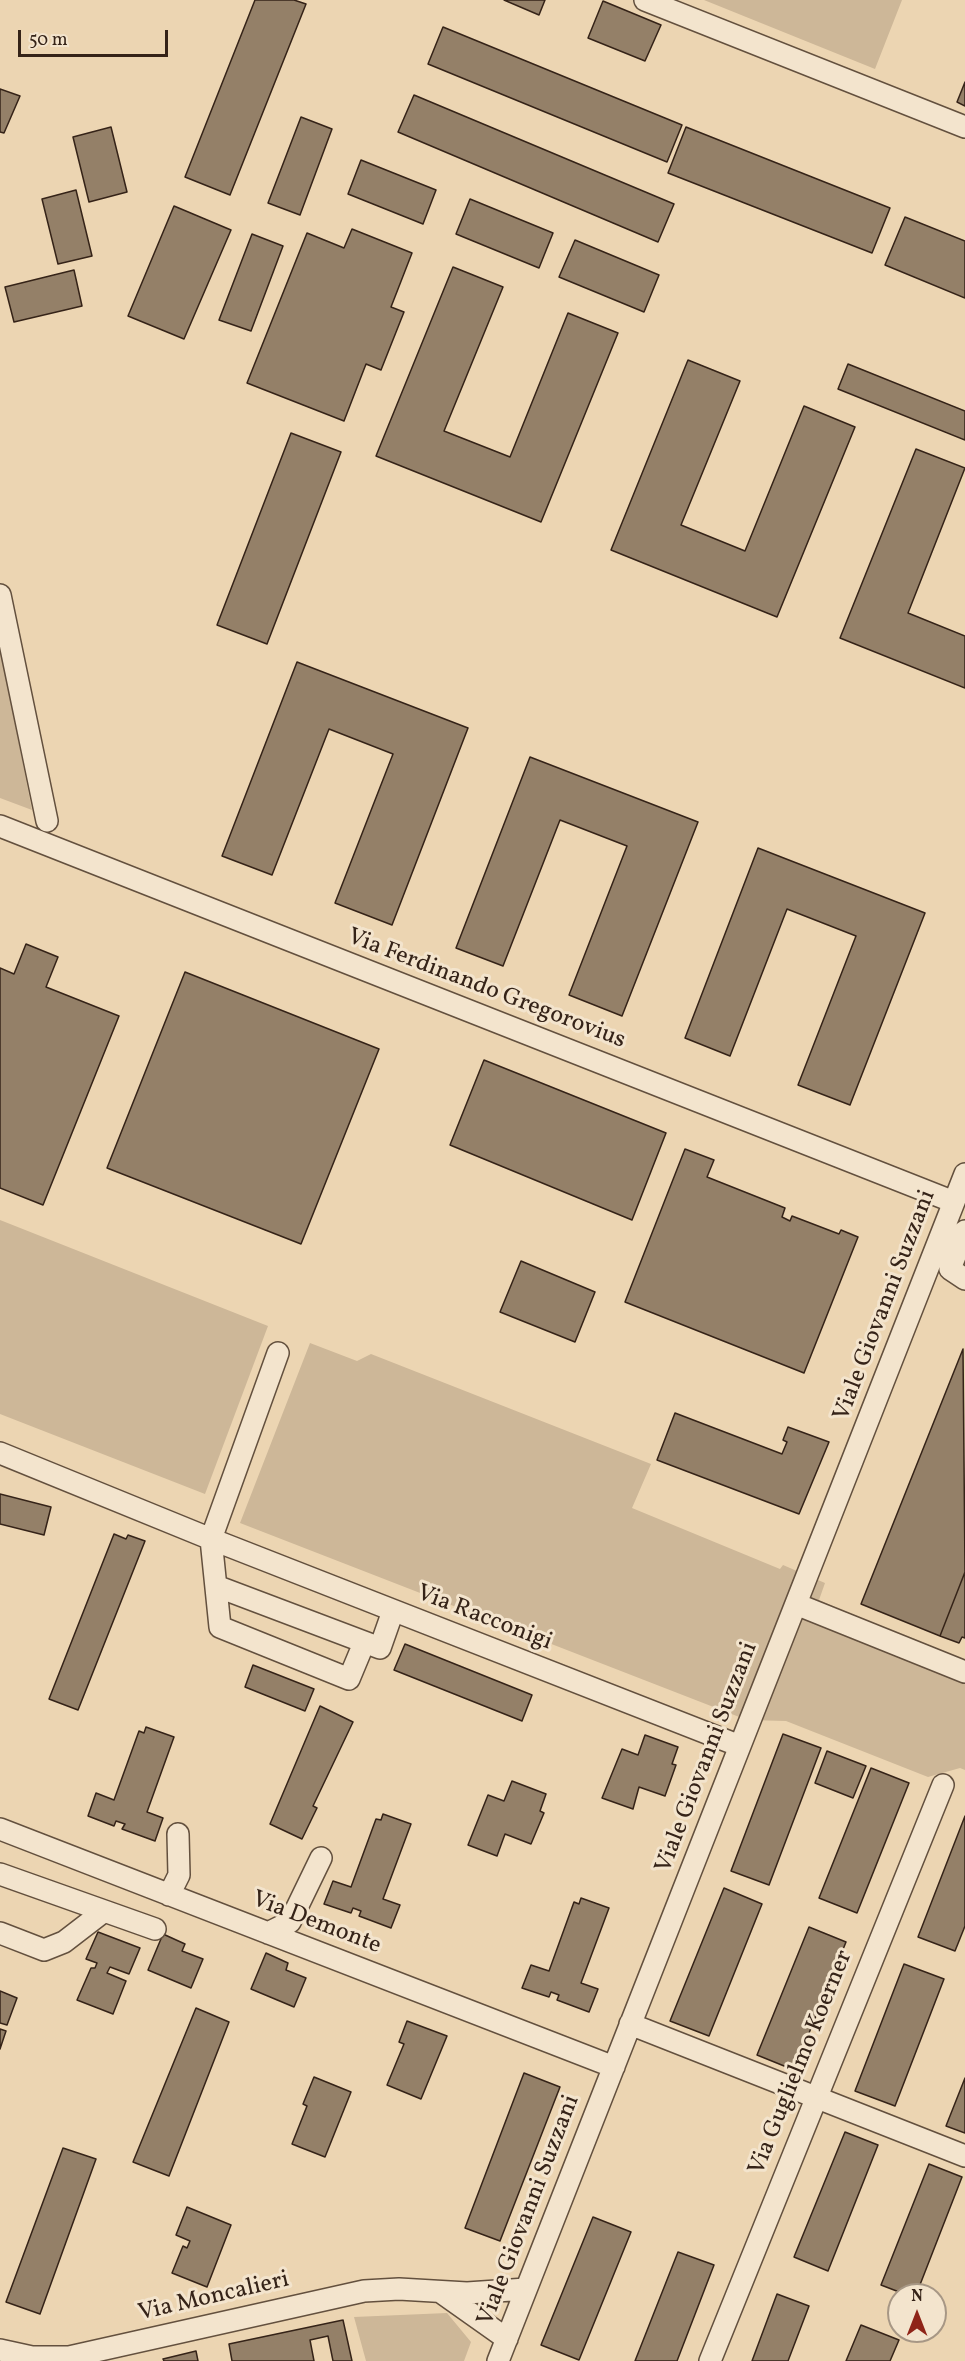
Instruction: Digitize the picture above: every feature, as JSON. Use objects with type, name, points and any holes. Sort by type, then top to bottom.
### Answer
[{"type":"street","points":[[651,1],[965,128]]},
{"type":"street","points":[[0,595],[47,821]]},
{"type":"street","name":"Via Ferdinando Gregorovius","points":[[0,826],[954,1202]]},
{"type":"street","name":"Viale Giovanni Suzzani","points":[[498,2361],[965,1174]]},
{"type":"street","points":[[965,1231],[950,1269],[965,1279]]},
{"type":"street","points":[[278,1353],[211,1539],[220,1627],[348,1679],[364,1643]]},
{"type":"street","name":"Via Racconigi","points":[[0,1453],[211,1539],[740,1746]]},
{"type":"street","points":[[216,1586],[380,1648],[393,1611]]},
{"type":"street","points":[[796,1604],[965,1672]]},
{"type":"street","name":"Via Guglielmo Koerner","points":[[710,2361],[815,2096],[943,1785]]},
{"type":"street","name":"Via Demonte","points":[[0,1829],[614,2067]]},
{"type":"street","points":[[170,1895],[179,1875],[178,1834]]},
{"type":"street","points":[[268,1933],[290,1922],[321,1858]]},
{"type":"street","points":[[0,1874],[155,1929]]},
{"type":"street","points":[[0,1933],[44,1950],[64,1942],[104,1912]]},
{"type":"street","points":[[630,2024],[965,2156]]},
{"type":"street","name":"Via Moncalieri","points":[[0,2350],[32,2357],[69,2357],[347,2294],[399,2289],[441,2293],[526,2289]]},
{"type":"street","name":"Via Moncalieri","points":[[441,2293],[507,2339]]},
{"type":"shaded area","points":[[704,0],[902,0],[875,69]]},
{"type":"shaded area","points":[[0,647],[30,800],[32,810],[0,798]]},
{"type":"shaded area","points":[[0,1220],[268,1326],[205,1494],[0,1414]]},
{"type":"shaded area","points":[[310,1343],[357,1361],[371,1354],[651,1464],[632,1508],[780,1569],[783,1565],[825,1583],[819,1600],[965,1665],[965,1770],[960,1768],[928,1777],[786,1721],[747,1720],[240,1523]]},
{"type":"shaded area","points":[[447,2313],[471,2342],[464,2361],[366,2361],[354,2317]]},
{"type":"building","points":[[255,0],[294,0],[306,4],[230,195],[185,177]]},
{"type":"building","points":[[504,0],[545,0],[539,15]]},
{"type":"building","points":[[603,1],[661,25],[645,61],[588,38]]},
{"type":"building","points":[[443,27],[682,125],[667,162],[428,64]]},
{"type":"building","points":[[965,82],[965,106],[957,102]]},
{"type":"building","points":[[0,89],[20,96],[4,133],[0,132]]},
{"type":"building","points":[[414,95],[674,204],[658,242],[398,132]]},
{"type":"building","points":[[301,117],[332,129],[300,215],[268,203]]},
{"type":"building","points":[[111,127],[127,192],[89,202],[73,137]]},
{"type":"building","points":[[686,127],[890,208],[872,253],[668,173]]},
{"type":"building","points":[[361,160],[436,190],[423,224],[348,194]]},
{"type":"building","points":[[76,190],[92,256],[58,264],[42,199]]},
{"type":"building","points":[[470,199],[553,233],[539,268],[456,234]]},
{"type":"building","points":[[174,206],[231,230],[184,339],[128,316]]},
{"type":"building","points":[[905,217],[965,241],[965,298],[885,265]]},
{"type":"building","points":[[352,229],[412,253],[391,307],[404,312],[381,370],[366,364],[344,421],[247,383],[307,233],[344,248]]},
{"type":"building","points":[[252,234],[283,246],[251,331],[219,320]]},
{"type":"building","points":[[575,240],[659,275],[644,312],[559,277]]},
{"type":"building","points":[[453,267],[503,287],[444,431],[510,457],[568,313],[618,333],[541,522],[376,456]]},
{"type":"building","points":[[74,270],[82,306],[14,322],[5,287]]},
{"type":"building","points":[[688,360],[740,381],[681,525],[745,551],[804,406],[855,427],[777,617],[611,550]]},
{"type":"building","points":[[848,364],[965,411],[965,440],[838,389]]},
{"type":"building","points":[[291,433],[341,452],[267,644],[217,625]]},
{"type":"building","points":[[916,449],[965,468],[908,613],[965,636],[965,688],[840,638]]},
{"type":"building","points":[[297,662],[468,728],[392,925],[335,903],[393,754],[329,729],[272,875],[222,856]]},
{"type":"building","points":[[530,757],[698,822],[622,1016],[569,995],[627,846],[560,820],[503,966],[456,948]]},
{"type":"building","points":[[758,848],[925,913],[850,1105],[798,1085],[856,936],[787,909],[730,1056],[685,1038]]},
{"type":"building","points":[[26,944],[58,957],[46,987],[119,1016],[43,1205],[0,1188],[0,968],[14,974]]},
{"type":"building","points":[[185,972],[379,1049],[301,1244],[107,1168]]},
{"type":"building","points":[[484,1060],[666,1133],[632,1220],[450,1145]]},
{"type":"building","points":[[685,1149],[714,1160],[707,1177],[785,1208],[782,1217],[790,1221],[792,1216],[839,1234],[841,1230],[858,1237],[804,1373],[625,1302]]},
{"type":"building","points":[[521,1261],[595,1292],[575,1342],[500,1312]]},
{"type":"building","points":[[963,1349],[965,1572],[940,1636],[861,1604]]},
{"type":"building","points":[[675,1413],[782,1454],[787,1442],[783,1440],[788,1427],[829,1442],[799,1514],[657,1460]]},
{"type":"building","points":[[0,1494],[51,1507],[44,1535],[0,1524]]},
{"type":"building","points":[[114,1534],[126,1539],[128,1535],[145,1541],[78,1710],[49,1699]]},
{"type":"building","points":[[965,1572],[965,1638],[962,1637],[959,1643],[940,1636]]},
{"type":"building","points":[[405,1644],[532,1695],[522,1721],[394,1670]]},
{"type":"building","points":[[253,1665],[314,1689],[305,1711],[245,1687]]},
{"type":"building","points":[[320,1706],[353,1722],[313,1806],[317,1808],[302,1839],[270,1824]]},
{"type":"building","points":[[146,1727],[174,1737],[147,1812],[163,1818],[155,1841],[122,1829],[125,1824],[116,1821],[114,1826],[88,1816],[96,1793],[114,1800],[139,1731],[144,1733]]},
{"type":"building","points":[[783,1734],[821,1748],[769,1885],[731,1871]]},
{"type":"building","points":[[645,1735],[678,1747],[672,1764],[676,1765],[665,1796],[639,1787],[633,1809],[602,1798],[622,1749],[638,1755]]},
{"type":"building","points":[[827,1751],[866,1766],[853,1798],[815,1783]]},
{"type":"building","points":[[871,1768],[909,1783],[857,1913],[819,1898]]},
{"type":"building","points":[[512,1781],[546,1794],[540,1811],[544,1813],[531,1844],[505,1834],[497,1856],[468,1845],[488,1795],[504,1801]]},
{"type":"building","points":[[383,1814],[411,1824],[383,1899],[400,1905],[391,1928],[359,1916],[361,1911],[353,1908],[351,1913],[324,1904],[333,1881],[351,1887],[376,1819],[381,1820]]},
{"type":"building","points":[[965,1816],[965,1926],[955,1951],[918,1937]]},
{"type":"building","points":[[724,1888],[762,1904],[709,2036],[670,2021]]},
{"type":"building","points":[[581,1898],[609,1908],[581,1983],[598,1989],[589,2012],[557,2000],[559,1995],[551,1992],[549,1997],[522,1988],[531,1965],[549,1971],[574,1902],[579,1904]]},
{"type":"building","points":[[809,1927],[846,1942],[794,2070],[757,2055]]},
{"type":"building","points":[[98,1932],[140,1948],[129,1974],[110,1967],[107,1973],[126,1981],[113,2014],[77,2000],[91,1968],[95,1968],[97,1963],[86,1959]]},
{"type":"building","points":[[163,1934],[185,1944],[182,1951],[203,1959],[191,1988],[148,1970]]},
{"type":"building","points":[[266,1953],[288,1963],[286,1970],[306,1978],[294,2007],[251,1989]]},
{"type":"building","points":[[904,1964],[944,1979],[895,2106],[855,2091]]},
{"type":"building","points":[[0,1991],[17,1998],[7,2025],[0,2023]]},
{"type":"building","points":[[196,2008],[229,2022],[169,2176],[133,2162]]},
{"type":"building","points":[[407,2021],[447,2036],[421,2099],[387,2085],[404,2044],[399,2042]]},
{"type":"building","points":[[0,2029],[6,2031],[0,2049]]},
{"type":"building","points":[[524,2073],[560,2087],[500,2241],[465,2228]]},
{"type":"building","points":[[314,2077],[351,2092],[325,2157],[292,2144],[307,2106],[303,2104]]},
{"type":"building","points":[[965,2078],[965,2133],[946,2126]]},
{"type":"building","points":[[845,2132],[878,2145],[828,2271],[794,2257]]},
{"type":"building","points":[[63,2148],[96,2159],[40,2314],[6,2302]]},
{"type":"building","points":[[929,2164],[962,2177],[921,2283],[887,2283],[887,2287],[881,2285]]},
{"type":"building","points":[[187,2207],[231,2225],[207,2287],[172,2273],[183,2246],[187,2248],[190,2241],[176,2235]]},
{"type":"building","points":[[593,2217],[631,2232],[579,2360],[541,2345]]},
{"type":"building","points":[[678,2252],[714,2265],[677,2361],[635,2361]]},
{"type":"building","points":[[777,2294],[809,2306],[788,2361],[752,2361]]},
{"type":"building","points":[[343,2320],[352,2361],[333,2361],[328,2336],[310,2340],[314,2361],[232,2361],[229,2344]]},
{"type":"building","points":[[861,2325],[887,2335],[887,2343],[898,2343],[890,2361],[846,2361]]},
{"type":"building","points":[[196,2351],[198,2361],[164,2361],[163,2359]]}]
